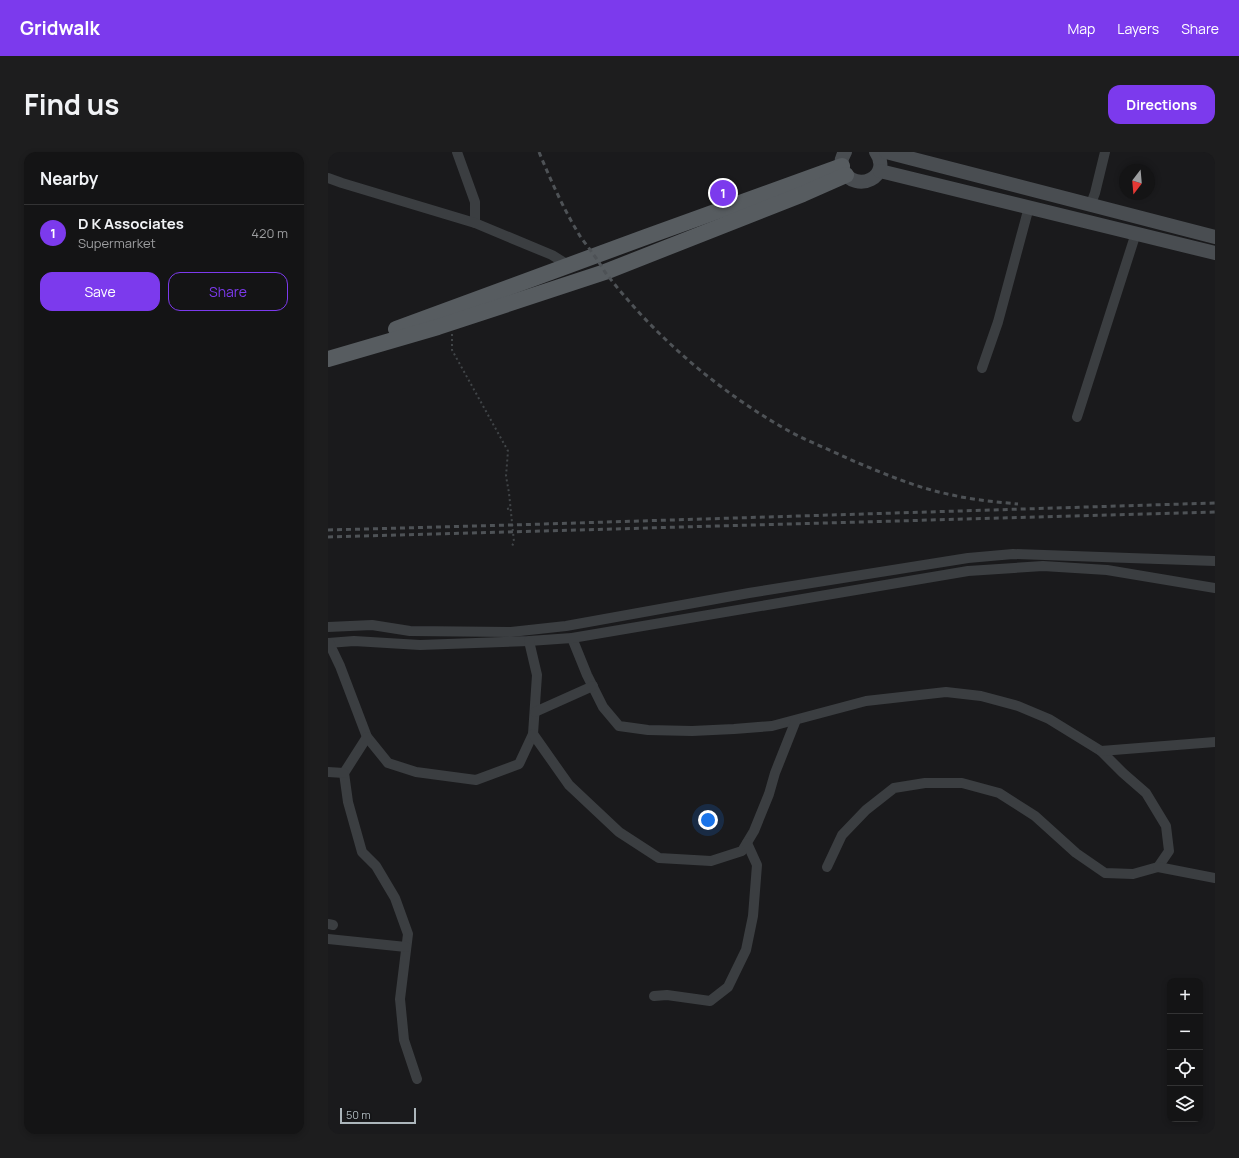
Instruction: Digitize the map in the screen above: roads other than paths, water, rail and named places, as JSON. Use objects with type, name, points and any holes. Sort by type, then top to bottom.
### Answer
[{"type":"main road","points":[[843,160],[854,181],[864,182],[874,178],[880,171],[881,159],[876,152]]},
{"type":"main road","points":[[886,152],[1215,238]]},
{"type":"main road","points":[[328,359],[419,326],[568,265],[843,160]]},
{"type":"main road","points":[[328,351],[606,272],[803,194],[843,160]]},
{"type":"main road","points":[[880,171],[1215,253]]},
{"type":"street","points":[[457,152],[475,202],[475,223]]},
{"type":"street","points":[[1090,206],[1095,193],[1105,152]]},
{"type":"street","points":[[328,178],[475,223],[552,255],[568,265]]},
{"type":"street","points":[[982,368],[998,322],[1029,207]]},
{"type":"street","points":[[1077,416],[1136,233]]},
{"type":"street","points":[[328,627],[372,625],[410,632],[511,632],[566,626],[749,593],[960,559],[1013,554],[1215,561]]},
{"type":"street","points":[[529,641],[537,675],[533,734],[519,764],[476,780],[416,772],[388,763],[367,737],[340,666],[328,643],[354,642],[420,645],[572,638],[976,570],[1043,566],[1100,570],[1215,588]]},
{"type":"street","points":[[572,638],[603,707],[619,726],[648,730],[692,731],[772,726],[866,701],[946,692],[981,696],[1018,706],[1049,719],[1101,751],[1123,773],[1146,792],[1166,826],[1169,851],[1158,867]]},
{"type":"street","points":[[535,712],[593,686]]},
{"type":"street","points":[[533,734],[568,785],[619,832],[659,858],[711,861],[742,851],[747,843],[754,831],[766,802],[775,773],[796,720]]},
{"type":"street","points":[[367,737],[344,773],[348,802],[362,852],[376,866],[395,898],[408,934],[400,998],[404,1040],[417,1080]]},
{"type":"street","points":[[1101,751],[1215,742]]},
{"type":"street","points":[[328,772],[344,773]]},
{"type":"street","points":[[827,867],[842,835],[866,810],[894,788],[926,783],[962,783],[999,793],[1035,816],[1076,853],[1105,873],[1133,874],[1158,867],[1215,878]]},
{"type":"street","points":[[654,996],[667,995],[710,1001],[728,987],[746,950],[753,916],[757,866],[747,843]]},
{"type":"street","points":[[328,939],[406,948]]},
{"type":"railway","points":[[539,152],[569,216],[580,236],[605,272],[644,318],[665,339],[688,360],[736,398],[787,430],[849,459],[900,480],[960,497],[1018,504]]},
{"type":"railway","points":[[328,530],[1215,503]]},
{"type":"railway","points":[[328,537],[1215,512]]},
{"type":"place","name":"D K Associates","points":[[723,193]]}]
